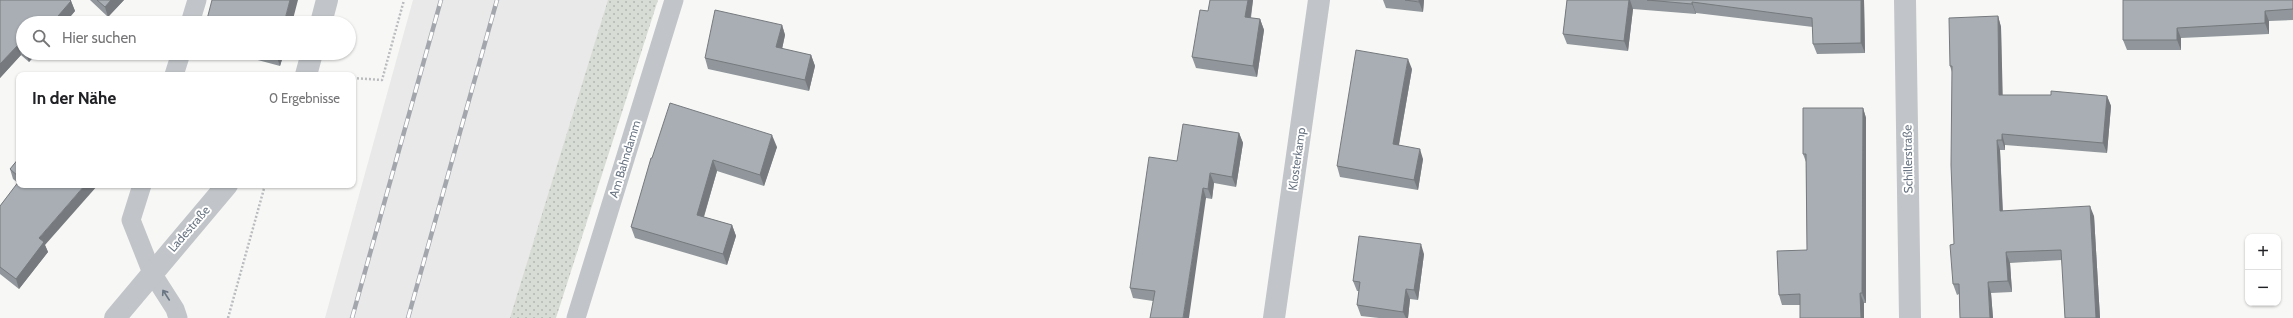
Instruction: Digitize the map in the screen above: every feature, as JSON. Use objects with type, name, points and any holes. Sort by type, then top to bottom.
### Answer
[{"type":"street","points":[[323,16],[327,0]]},
{"type":"street","name":"Klosterkamp","points":[[1274,318],[1319,0]]},
{"type":"street","name":"Schillerstraße","points":[[1905,0],[1910,318]]},
{"type":"street","points":[[307,72],[310,60]]},
{"type":"street","name":"Ladestraße","points":[[115,318],[224,188]]},
{"type":"lane","points":[[192,16],[197,0]]},
{"type":"lane","name":"Am Bahndamm","points":[[576,318],[674,0]]},
{"type":"lane","points":[[175,72],[179,60]]},
{"type":"lane","points":[[141,188],[131,220],[152,273],[175,309],[178,318]]},
{"type":"path","points":[[356,78],[382,80],[404,0]]},
{"type":"path","points":[[228,318],[264,188]]},
{"type":"shaded area","points":[[413,0],[624,0],[524,318],[325,318]]},
{"type":"shaded area","points":[[608,0],[658,0],[556,318],[510,318]]},
{"type":"building","points":[[0,0],[71,1],[58,16],[16,16],[16,47],[0,64]]},
{"type":"building","points":[[97,0],[111,0],[105,7]]},
{"type":"building","points":[[212,0],[290,0],[286,16],[208,16]]},
{"type":"building","points":[[1210,0],[1248,0],[1245,17],[1260,19],[1253,66],[1192,57],[1200,10],[1208,11]]},
{"type":"building","points":[[1405,0],[1419,0],[1419,2]]},
{"type":"building","points":[[1567,0],[1629,0],[1624,41],[1563,34]]},
{"type":"building","points":[[1647,0],[1861,0],[1861,43],[1813,44],[1812,18],[1692,2],[1692,4]]},
{"type":"building","points":[[2123,0],[2293,0],[2293,9],[2265,11],[2265,23],[2177,28],[2177,40],[2123,40]]},
{"type":"building","points":[[715,10],[782,25],[776,47],[811,55],[805,80],[705,58]]},
{"type":"building","points":[[1998,16],[1999,95],[2051,95],[2051,91],[2107,96],[2103,143],[2002,134],[2002,140],[1997,140],[2000,211],[2090,206],[2096,318],[2065,318],[2061,250],[2006,252],[2008,281],[1988,282],[1990,318],[1960,318],[1959,284],[1953,284],[1950,245],[1954,244],[1951,165],[1952,66],[1950,66],[1949,18]]},
{"type":"building","points":[[1356,50],[1408,59],[1393,144],[1420,149],[1414,180],[1337,166]]},
{"type":"building","points":[[670,103],[772,135],[760,175],[713,160],[697,215],[732,225],[723,254],[631,227],[651,158]]},
{"type":"building","points":[[1803,108],[1863,108],[1862,293],[1860,293],[1861,318],[1800,318],[1800,294],[1779,295],[1777,251],[1807,250],[1806,154],[1803,154]]},
{"type":"building","points":[[1183,124],[1239,133],[1232,177],[1210,173],[1208,189],[1203,188],[1183,318],[1150,318],[1155,291],[1130,288],[1149,157],[1177,161]]},
{"type":"building","points":[[16,162],[16,174],[10,169]]},
{"type":"building","points":[[16,185],[16,188],[82,188],[39,238],[44,242],[16,279],[0,267],[0,206]]},
{"type":"building","points":[[1359,236],[1421,244],[1414,290],[1406,289],[1403,312],[1357,305],[1360,282],[1353,281]]},
{"type":"railway","points":[[352,318],[441,0]]},
{"type":"railway","points":[[408,318],[497,0]]}]
